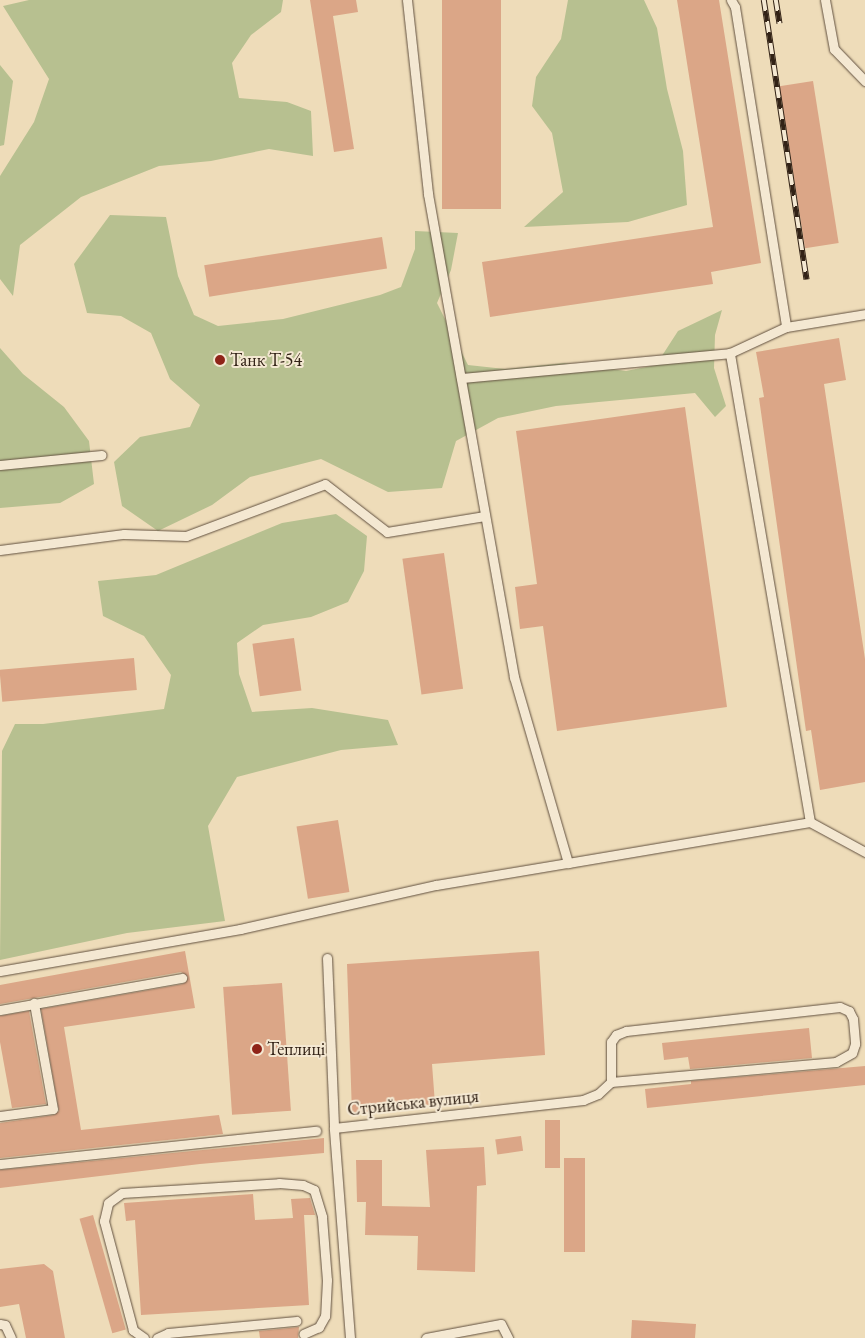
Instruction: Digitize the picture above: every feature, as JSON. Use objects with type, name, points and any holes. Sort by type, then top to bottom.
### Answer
[{"type":"lane","points":[[407,0],[428,194],[514,676],[568,863]]},
{"type":"lane","points":[[730,0],[735,7],[786,327]]},
{"type":"lane","points":[[825,0],[834,49],[865,81]]},
{"type":"lane","points":[[461,378],[730,354],[786,327],[865,314]]},
{"type":"lane","points":[[730,354],[810,822]]},
{"type":"lane","points":[[0,465],[102,455]]},
{"type":"lane","points":[[0,550],[124,534],[186,536],[325,484],[386,532],[485,516]]},
{"type":"lane","points":[[0,971],[240,929],[436,885],[810,822],[865,852]]},
{"type":"lane","points":[[327,958],[334,1128]]},
{"type":"lane","points":[[0,1010],[182,978]]},
{"type":"lane","points":[[0,1105],[1,1116],[53,1109],[34,1003]]},
{"type":"lane","points":[[840,1008],[849,1011],[853,1019],[855,1044],[852,1053],[836,1062],[611,1082],[611,1042],[616,1035],[626,1031],[840,1008]]},
{"type":"lane","name":"Стрийська вулиця","points":[[350,1338],[334,1128],[583,1100],[598,1094],[611,1082]]},
{"type":"lane","points":[[0,1164],[316,1131]]},
{"type":"lane","points":[[144,1338],[133,1330],[130,1321],[104,1221],[108,1203],[122,1193],[279,1183],[303,1185],[314,1190],[322,1217],[327,1273],[324,1316],[319,1327],[303,1334]]},
{"type":"lane","points":[[156,1338],[168,1333],[296,1321]]},
{"type":"lane","points":[[0,1324],[6,1325],[11,1338]]},
{"type":"lane","points":[[426,1338],[501,1324],[508,1338]]},
{"type":"green space","points":[[29,0],[283,0],[281,12],[251,35],[232,63],[239,98],[287,102],[311,111],[313,156],[269,149],[211,161],[159,166],[81,197],[20,245],[13,296],[0,279],[0,176],[34,122],[49,79],[3,6]]},
{"type":"green space","points":[[568,0],[644,0],[657,28],[667,89],[683,151],[687,205],[628,222],[524,227],[563,192],[552,133],[532,106],[536,77],[561,39]]},
{"type":"green space","points":[[0,65],[13,81],[4,145],[0,146]]},
{"type":"green space","points":[[110,215],[166,217],[178,276],[194,315],[218,326],[283,319],[380,295],[401,287],[415,249],[415,231],[458,233],[451,270],[437,303],[468,365],[505,369],[564,363],[626,371],[656,365],[678,331],[722,310],[715,335],[714,368],[726,406],[715,417],[695,393],[556,406],[498,418],[456,441],[442,488],[388,492],[321,459],[250,477],[212,505],[158,531],[122,506],[114,462],[140,437],[190,427],[200,405],[170,379],[151,333],[121,316],[87,313],[74,264]]},
{"type":"green space","points":[[0,348],[23,374],[64,407],[89,441],[94,484],[60,503],[0,508]]},
{"type":"green space","points":[[336,514],[367,536],[364,571],[348,602],[311,617],[263,625],[237,643],[239,674],[252,712],[312,708],[388,720],[398,745],[341,750],[237,777],[208,826],[225,921],[127,933],[0,960],[2,751],[15,724],[43,724],[164,709],[171,675],[144,636],[103,616],[98,581],[156,575],[282,523]]},
{"type":"building","points":[[310,0],[356,0],[358,12],[333,16],[354,149],[334,152]]},
{"type":"building","points":[[442,0],[501,0],[501,209],[442,209]]},
{"type":"building","points":[[677,0],[719,0],[761,263],[711,272],[713,284],[490,317],[482,262],[713,227]]},
{"type":"building","points":[[813,81],[839,243],[805,248],[779,86]]},
{"type":"building","points":[[382,237],[387,269],[209,297],[204,265]]},
{"type":"building","points":[[839,338],[846,380],[824,384],[865,659],[865,782],[820,790],[811,730],[806,731],[759,398],[764,397],[756,352]]},
{"type":"building","points":[[685,407],[727,707],[557,731],[543,626],[520,629],[515,587],[537,584],[516,431]]},
{"type":"building","points":[[444,553],[463,689],[421,695],[402,559]]},
{"type":"building","points":[[294,638],[301,690],[260,696],[252,644]]},
{"type":"building","points":[[134,658],[137,690],[2,702],[0,670]]},
{"type":"building","points":[[338,820],[349,892],[308,899],[297,827]]},
{"type":"building","points":[[185,951],[195,1008],[64,1027],[81,1130],[219,1115],[223,1134],[0,1158],[0,1123],[54,1115],[59,1111],[41,1009],[183,984],[188,977],[181,972],[0,1004],[0,985]]},
{"type":"building","points":[[539,951],[545,1055],[432,1064],[435,1104],[352,1114],[347,964]]},
{"type":"building","name":"Теплиці","points":[[282,983],[291,1111],[232,1115],[223,987]]},
{"type":"building","points":[[29,1011],[46,1104],[12,1108],[0,1042],[0,1016]]},
{"type":"building","points":[[809,1028],[812,1058],[690,1069],[688,1057],[664,1060],[662,1043]]},
{"type":"building","points":[[865,1066],[865,1085],[647,1108],[645,1089],[691,1084],[691,1081]]},
{"type":"building","points":[[545,1120],[560,1120],[560,1168],[545,1168]]},
{"type":"building","points":[[521,1136],[523,1151],[497,1154],[495,1140]]},
{"type":"building","points":[[324,1138],[324,1153],[200,1164],[0,1188],[0,1170]]},
{"type":"building","points":[[484,1147],[486,1185],[477,1186],[475,1272],[417,1270],[418,1236],[365,1235],[366,1202],[357,1202],[356,1160],[382,1160],[382,1206],[430,1207],[426,1150]]},
{"type":"building","points":[[564,1158],[585,1158],[585,1252],[564,1252]]},
{"type":"building","points":[[253,1194],[255,1220],[293,1218],[291,1199],[310,1198],[315,1215],[304,1215],[309,1305],[141,1315],[135,1220],[126,1221],[124,1203]]},
{"type":"building","points":[[93,1215],[126,1329],[112,1333],[80,1219]]},
{"type":"building","points":[[44,1264],[53,1271],[65,1338],[26,1338],[19,1304],[0,1307],[0,1269]]},
{"type":"building","points":[[632,1320],[696,1324],[695,1338],[631,1338]]},
{"type":"building","points":[[299,1327],[298,1338],[260,1338],[259,1331]]},
{"type":"railway","points":[[764,0],[807,280]]},
{"type":"railway","points":[[776,0],[780,24]]},
{"type":"place","name":"Танк Т-54","points":[[220,360]]},
{"type":"place","name":"Теплиці","points":[[257,1049]]}]
